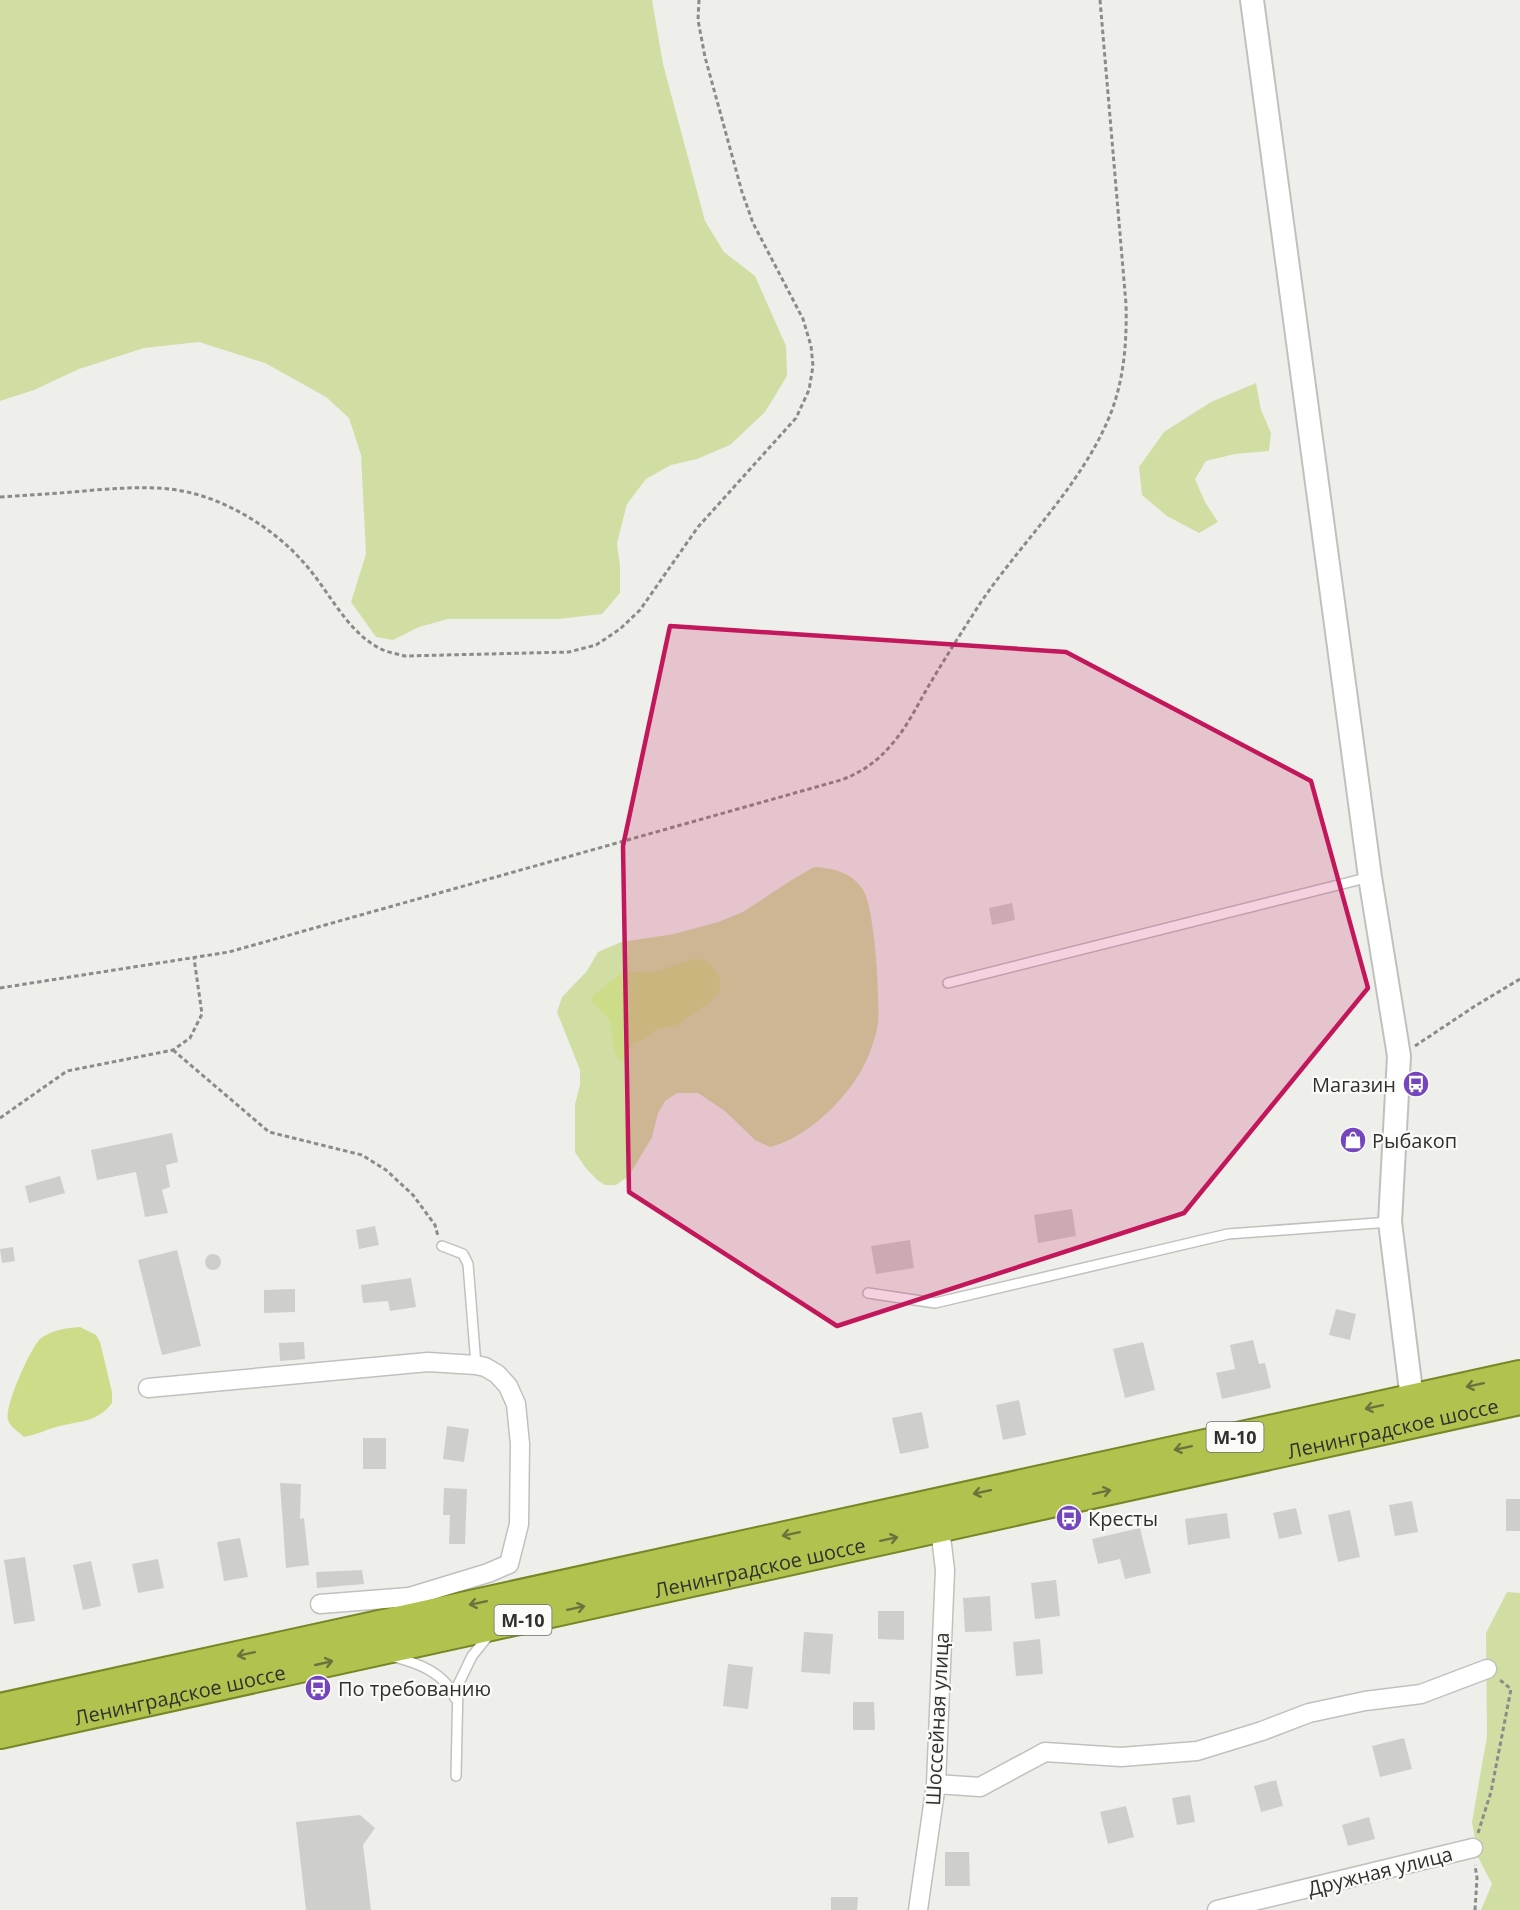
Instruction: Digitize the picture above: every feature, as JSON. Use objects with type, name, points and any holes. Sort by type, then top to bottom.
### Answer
[{"type":"highway","name":"Ленинградское шоссе","points":[[0,1708],[410,1607],[1520,1375]]},
{"type":"highway","name":"Ленинградское шоссе","points":[[0,1734],[1520,1400]]},
{"type":"street","points":[[1252,0],[1370,877],[1399,1056],[1390,1222],[1412,1399]]},
{"type":"street","points":[[148,1388],[428,1362],[476,1365],[497,1374],[508,1386],[516,1404],[520,1444],[519,1524],[509,1564],[410,1607],[320,1604]]},
{"type":"street","name":"Шоссейная улица","points":[[918,1910],[936,1784],[945,1569],[940,1528]]},
{"type":"street","points":[[936,1784],[980,1787],[1045,1752],[1121,1757],[1197,1751],[1262,1731],[1309,1713],[1365,1701],[1421,1694],[1487,1669]]},
{"type":"street","name":"Дружная улица","points":[[1217,1910],[1473,1848]]},
{"type":"lane","points":[[948,983],[1370,877]]},
{"type":"lane","points":[[868,1293],[935,1303],[1228,1234],[1390,1222]]},
{"type":"lane","points":[[442,1246],[463,1254],[468,1264],[476,1365]]},
{"type":"lane","points":[[456,1776],[458,1685],[466,1665],[477,1648],[500,1625]]},
{"type":"lane","points":[[368,1653],[399,1658],[423,1666],[447,1683],[456,1701]]},
{"type":"path","points":[[0,497],[144,487],[178,490],[207,498],[244,515],[289,547],[309,569],[352,626],[383,650],[405,656],[569,652],[596,645],[620,629],[640,610],[698,527],[796,418],[809,390],[813,366],[811,346],[803,319],[753,223],[741,192],[705,57],[698,20],[699,0]]},
{"type":"path","points":[[0,987],[229,952],[841,780],[860,772],[882,756],[908,723],[953,645],[983,600],[1081,471],[1096,447],[1109,417],[1119,383],[1127,339],[1126,304],[1100,0]]},
{"type":"path","points":[[0,1118],[67,1071],[173,1050],[190,1038],[201,1014],[194,958]]},
{"type":"path","points":[[1399,1056],[1474,1006],[1520,980]]},
{"type":"path","points":[[173,1050],[269,1132],[362,1155],[386,1170],[413,1195],[435,1225],[442,1246]]},
{"type":"path","points":[[1475,1910],[1477,1878],[1473,1848],[1491,1792],[1511,1689],[1487,1669]]},
{"type":"highlighted area","points":[[670,626],[1066,652],[1311,781],[1368,988],[1184,1213],[837,1326],[629,1192],[623,846]]},
{"type":"shaded area","points":[[0,0],[652,0],[663,64],[705,221],[724,252],[755,276],[786,346],[787,376],[765,412],[730,445],[697,459],[671,465],[646,479],[627,504],[617,543],[620,593],[602,614],[558,619],[448,619],[419,627],[393,640],[376,637],[351,602],[366,554],[361,455],[349,418],[326,397],[265,363],[199,342],[144,348],[79,369],[34,390],[0,401]]},
{"type":"shaded area","points":[[1256,383],[1261,410],[1271,433],[1269,451],[1235,454],[1206,461],[1195,479],[1205,502],[1218,522],[1199,533],[1167,516],[1142,495],[1139,467],[1164,432],[1211,402]]},
{"type":"shaded area","points":[[814,867],[828,868],[852,878],[862,888],[870,913],[877,974],[878,1023],[865,1064],[855,1080],[831,1110],[816,1123],[801,1134],[770,1147],[755,1140],[725,1111],[698,1093],[677,1093],[665,1101],[658,1113],[652,1137],[629,1176],[616,1185],[605,1185],[597,1180],[575,1152],[575,1104],[580,1085],[580,1070],[557,1012],[562,997],[587,971],[598,952],[621,942],[674,934],[718,922],[743,912]]},
{"type":"shaded area","points":[[692,959],[705,960],[715,969],[721,986],[718,993],[709,1003],[677,1025],[657,1029],[645,1039],[634,1042],[621,1062],[614,1048],[610,1022],[592,1002],[593,995],[622,973],[657,971]]},
{"type":"shaded area","points":[[80,1327],[96,1335],[100,1342],[112,1392],[112,1403],[93,1418],[24,1437],[11,1425],[8,1413],[14,1391],[30,1354],[40,1339],[49,1333]]},
{"type":"shaded area","points":[[1507,1592],[1520,1593],[1520,1910],[1481,1910],[1492,1884],[1478,1857],[1472,1822],[1487,1736],[1486,1633]]},
{"type":"building","points":[[1012,903],[1015,920],[992,925],[989,908]]},
{"type":"building","name":"Рыбакоп","points":[[1344,1129],[1364,1130],[1362,1151],[1343,1150]]},
{"type":"building","points":[[172,1133],[178,1162],[166,1165],[170,1187],[162,1190],[168,1213],[145,1217],[136,1172],[97,1180],[91,1150]]},
{"type":"building","points":[[60,1176],[65,1193],[29,1203],[25,1186]]},
{"type":"building","points":[[1072,1209],[1076,1236],[1038,1243],[1034,1215]]},
{"type":"building","points":[[375,1226],[379,1245],[359,1249],[356,1230]]},
{"type":"building","points":[[910,1240],[914,1268],[876,1274],[871,1246]]},
{"type":"building","points":[[13,1247],[15,1261],[2,1263],[0,1249]]},
{"type":"building","points":[[177,1250],[201,1346],[162,1355],[138,1260]]},
{"type":"building","points":[[213,1254],[219,1256],[221,1262],[219,1268],[213,1270],[207,1268],[205,1262],[207,1256]]},
{"type":"building","points":[[411,1278],[416,1307],[390,1311],[388,1301],[363,1303],[361,1285]]},
{"type":"building","points":[[295,1289],[295,1312],[264,1313],[264,1290]]},
{"type":"building","points":[[1336,1309],[1356,1314],[1350,1340],[1329,1335]]},
{"type":"building","points":[[1253,1340],[1259,1364],[1265,1363],[1271,1388],[1222,1399],[1216,1373],[1235,1369],[1230,1345]]},
{"type":"building","points":[[304,1342],[305,1359],[280,1361],[279,1343]]},
{"type":"building","points":[[1143,1342],[1155,1390],[1125,1398],[1113,1349]]},
{"type":"building","points":[[1019,1400],[1026,1435],[1003,1440],[996,1405]]},
{"type":"building","points":[[922,1412],[929,1448],[900,1454],[892,1418]]},
{"type":"building","points":[[447,1426],[469,1429],[464,1462],[443,1459]]},
{"type":"building","points":[[363,1438],[386,1438],[386,1469],[363,1469]]},
{"type":"building","points":[[280,1483],[301,1484],[300,1519],[304,1518],[309,1565],[286,1568]]},
{"type":"building","points":[[444,1488],[467,1489],[465,1544],[449,1544],[450,1515],[443,1515]]},
{"type":"building","points":[[1506,1499],[1520,1499],[1520,1531],[1506,1531]]},
{"type":"building","points":[[1412,1501],[1418,1532],[1395,1536],[1389,1505]]},
{"type":"building","points":[[1296,1508],[1302,1534],[1279,1539],[1273,1513]]},
{"type":"building","points":[[1350,1510],[1360,1557],[1338,1562],[1328,1515]]},
{"type":"building","points":[[1227,1513],[1230,1538],[1188,1545],[1185,1519]]},
{"type":"building","points":[[1140,1528],[1151,1573],[1125,1579],[1120,1559],[1098,1564],[1092,1539]]},
{"type":"building","points":[[240,1538],[248,1577],[224,1581],[217,1542]]},
{"type":"building","points":[[25,1557],[35,1621],[14,1624],[4,1560]]},
{"type":"building","points":[[158,1559],[164,1588],[138,1593],[132,1564]]},
{"type":"building","points":[[91,1561],[101,1606],[83,1610],[73,1565]]},
{"type":"building","points":[[362,1570],[364,1584],[317,1588],[316,1572]]},
{"type":"building","points":[[1056,1580],[1060,1616],[1035,1619],[1031,1583]]},
{"type":"building","points":[[990,1596],[992,1631],[965,1632],[963,1598]]},
{"type":"building","points":[[878,1611],[904,1611],[904,1640],[878,1639]]},
{"type":"building","points":[[804,1632],[833,1634],[830,1674],[801,1672]]},
{"type":"building","points":[[1040,1639],[1043,1674],[1016,1676],[1013,1642]]},
{"type":"building","points":[[728,1664],[753,1667],[748,1709],[723,1706]]},
{"type":"building","points":[[853,1702],[874,1702],[875,1730],[853,1730]]},
{"type":"building","points":[[1404,1738],[1412,1769],[1380,1777],[1372,1746]]},
{"type":"building","points":[[1276,1780],[1283,1806],[1261,1812],[1254,1786]]},
{"type":"building","points":[[1190,1795],[1195,1822],[1177,1825],[1172,1798]]},
{"type":"building","points":[[1126,1806],[1134,1837],[1108,1844],[1100,1812]]},
{"type":"building","points":[[360,1815],[375,1828],[363,1845],[371,1910],[306,1910],[296,1822]]},
{"type":"building","points":[[1369,1817],[1375,1839],[1348,1846],[1342,1825]]},
{"type":"building","points":[[945,1852],[969,1852],[970,1886],[945,1886]]},
{"type":"building","points":[[831,1897],[858,1897],[857,1910],[831,1910]]},
{"type":"place","name":"Магазин","points":[[1416,1084]]},
{"type":"place","name":"Рыбакоп","points":[[1353,1140]]},
{"type":"place","name":"Кресты","points":[[1069,1518]]},
{"type":"place","name":"По требованию","points":[[318,1688]]}]
